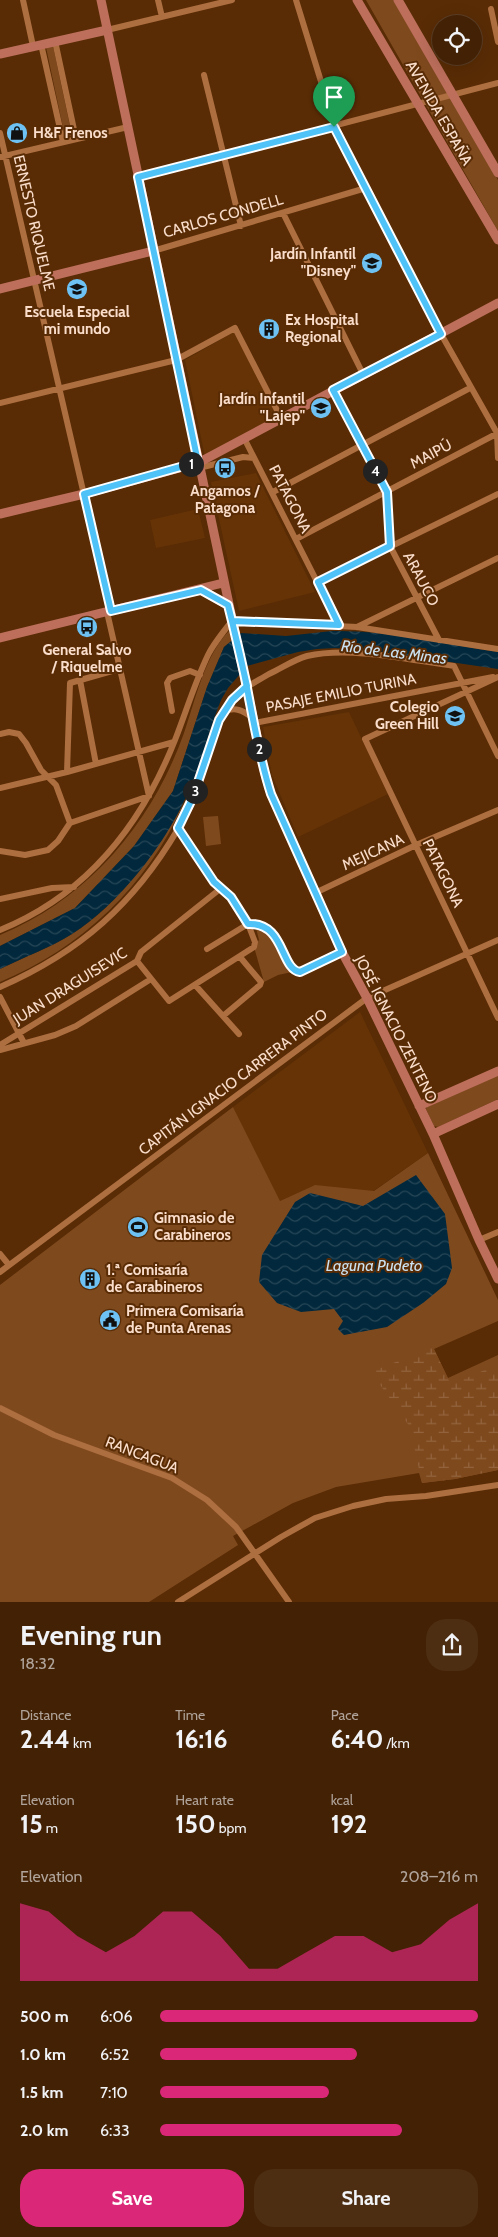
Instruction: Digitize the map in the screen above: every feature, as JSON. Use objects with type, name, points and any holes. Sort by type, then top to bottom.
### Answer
[{"type":"street","points":[[23,0],[63,142]]},
{"type":"street","name":"JOSÉ IGNACIO ZENTENO","points":[[101,0],[223,583],[271,794],[342,952],[367,998],[433,1134],[498,1279]]},
{"type":"street","points":[[158,0],[162,17]]},
{"type":"street","points":[[0,54],[162,17],[206,3],[232,0]]},
{"type":"street","points":[[296,0],[334,127],[441,334],[470,388],[498,433],[498,458]]},
{"type":"street","name":"AVENIDA ESPAÑA","points":[[357,0],[498,240]]},
{"type":"street","name":"AVENIDA ESPAÑA","points":[[398,0],[498,174]]},
{"type":"street","points":[[491,9],[498,42]]},
{"type":"street","points":[[55,41],[76,139]]},
{"type":"street","points":[[204,74],[241,226]]},
{"type":"street","points":[[138,177],[498,83]]},
{"type":"street","points":[[3,157],[128,127]]},
{"type":"street","name":"ERNESTO RIQUELME","points":[[0,133],[3,157],[84,494],[109,611],[119,669],[149,796]]},
{"type":"street","name":"CARLOS CONDELL","points":[[0,289],[153,251],[366,188]]},
{"type":"street","points":[[283,213],[363,374]]},
{"type":"street","points":[[198,465],[281,418],[498,303]]},
{"type":"street","points":[[0,403],[176,360],[235,328],[281,418]]},
{"type":"street","points":[[273,492],[470,388]]},
{"type":"street","name":"ARAUCO","points":[[333,390],[387,492],[390,546],[439,640]]},
{"type":"street","name":"MAIPÚ","points":[[296,538],[498,433]]},
{"type":"street","name":"PATAGONA","points":[[244,438],[339,625]]},
{"type":"street","points":[[0,514],[198,465],[243,457],[254,458]]},
{"type":"street","points":[[318,582],[498,494]]},
{"type":"street","points":[[357,627],[498,558]]},
{"type":"street","points":[[0,638],[201,590],[223,583]]},
{"type":"street","points":[[201,590],[228,605]]},
{"type":"street","points":[[0,930],[37,914],[74,887],[105,857],[149,796],[174,742],[208,655],[233,625],[339,625],[498,649]]},
{"type":"street","points":[[0,986],[35,971],[96,930],[144,881],[178,828],[193,797],[215,729],[223,712],[246,682],[306,656],[326,653],[365,654],[454,666],[498,756]]},
{"type":"street","points":[[67,772],[70,683],[119,669]]},
{"type":"street","points":[[172,711],[167,683],[170,678],[190,671],[200,675]]},
{"type":"street","points":[[467,692],[498,677]]},
{"type":"street","name":"PASAJE EMILIO TURINA","points":[[253,720],[498,677]]},
{"type":"street","points":[[80,680],[96,764]]},
{"type":"street","name":"PATAGONA","points":[[467,692],[365,739],[498,1018]]},
{"type":"street","points":[[223,712],[230,709],[241,710],[253,720]]},
{"type":"street","points":[[0,734],[9,732],[19,734],[41,770],[56,785],[70,823]]},
{"type":"street","points":[[0,788],[49,777],[174,742]]},
{"type":"street","points":[[0,851],[25,855],[48,850],[58,841],[70,823],[149,796]]},
{"type":"street","name":"MEJICANA","points":[[315,893],[416,845],[498,810]]},
{"type":"street","points":[[137,962],[169,1002],[254,947],[255,942],[248,924],[231,897],[220,889],[178,828]]},
{"type":"street","points":[[0,899],[52,888],[74,887]]},
{"type":"street","name":"JUAN DRAGUISEVIC","points":[[0,1045],[137,962],[141,952],[220,889]]},
{"type":"street","points":[[207,949],[248,924],[255,924],[273,934],[290,965],[296,971],[304,971],[342,952]]},
{"type":"street","name":"CAPITÁN IGNACIO CARRERA PINTO","points":[[0,1272],[367,998],[498,940]]},
{"type":"street","points":[[223,1016],[261,982],[240,957]]},
{"type":"street","points":[[0,1050],[55,1035],[76,1026],[151,979]]},
{"type":"street","points":[[196,986],[239,1034]]},
{"type":"street","points":[[0,998],[24,1042]]},
{"type":"street","points":[[419,1106],[498,1071]]},
{"type":"street","points":[[433,1134],[498,1104]]},
{"type":"street","points":[[479,1240],[498,1232]]},
{"type":"street","points":[[0,1254],[9,1265]]},
{"type":"street","name":"RANCAGUA","points":[[0,1408],[54,1435],[147,1467],[183,1485],[207,1500],[224,1514],[256,1554],[289,1602]]},
{"type":"street","points":[[178,1602],[281,1537],[316,1518],[353,1506],[386,1499],[426,1496],[498,1485]]},
{"type":"shaded area","points":[[234,332],[278,416],[205,457],[185,360]]},
{"type":"shaded area","points":[[256,473],[315,592],[239,611],[211,482]]},
{"type":"shaded area","points":[[198,509],[205,538],[156,548],[150,520]]},
{"type":"shaded area","points":[[349,712],[388,794],[298,837],[272,775],[263,727]]},
{"type":"shaded area","points":[[360,1012],[428,1153],[366,1196],[315,1185],[280,1201],[233,1107]]},
{"type":"green space","points":[[366,0],[395,0],[498,180],[498,231]]},
{"type":"green space","points":[[53,46],[72,136],[65,137],[46,47]]},
{"type":"green space","points":[[230,630],[231,641],[224,647],[207,687],[173,791],[134,846],[75,908],[0,946],[0,935],[32,919],[62,900],[89,879],[135,827],[171,766],[207,665],[221,640]]},
{"type":"green space","points":[[183,805],[151,862],[131,888],[108,911],[58,951],[30,968],[0,982],[0,969],[64,939],[106,908],[121,893],[148,859]]},
{"type":"green space","points":[[218,816],[221,844],[206,846],[203,817]]},
{"type":"green space","points":[[255,924],[277,938],[292,972],[278,975],[264,982],[254,947],[259,940]]},
{"type":"green space","points":[[498,1073],[498,1099],[438,1127],[434,1126],[426,1109],[427,1104]]},
{"type":"green space","points":[[233,1107],[280,1201],[315,1185],[374,1191],[428,1153],[498,1300],[498,1321],[434,1349],[448,1378],[498,1355],[498,1470],[455,1479],[422,1483],[419,1473],[336,1487],[293,1503],[233,1536],[238,1545],[149,1602],[0,1602],[0,1285]]},
{"type":"green space","points":[[433,1347],[451,1385],[498,1364],[498,1470],[455,1479],[422,1483],[410,1427],[371,1372]]},
{"type":"water","name":"Río de Las Minas","points":[[332,631],[394,635],[498,652],[498,669],[368,650],[335,648],[298,652],[247,666],[228,688],[221,700],[196,773],[177,816],[138,873],[106,907],[72,934],[0,969],[0,946],[75,908],[134,846],[173,791],[207,687],[224,647],[241,633],[286,636]]},
{"type":"water","name":"Laguna Pudeto","points":[[416,1175],[445,1214],[452,1268],[446,1284],[423,1303],[387,1327],[344,1335],[338,1329],[343,1321],[334,1309],[301,1312],[277,1303],[259,1282],[262,1255],[295,1202],[310,1193],[363,1206]]},
{"type":"place","name":"H&F Frenos","points":[[17,133]]},
{"type":"place","name":"Jardín Infantil \"Disney\"","points":[[372,263]]},
{"type":"place","name":"Escuela Especial mi mundo","points":[[77,289]]},
{"type":"place","name":"Ex Hospital Regional","points":[[269,329]]},
{"type":"place","name":"Jardín Infantil \"Lajep\"","points":[[321,408]]},
{"type":"place","name":"Angamos / Patagona","points":[[225,468]]},
{"type":"place","name":"General Salvo / Riquelme","points":[[87,627]]},
{"type":"place","name":"Colegio Green Hill","points":[[455,716]]},
{"type":"place","name":"Gimnasio de Carabineros","points":[[138,1227]]},
{"type":"place","name":"1.ª Comisaría de Carabineros","points":[[90,1279]]},
{"type":"place","name":"Primera Comisaría de Punta Arenas","points":[[110,1320]]},
{"type":"route","points":[[334,127],[138,177],[198,462],[84,494],[111,611],[201,590],[228,605],[247,686],[252,717],[271,794],[342,952],[300,972],[290,965],[277,938],[273,934],[265,928],[255,924],[248,924],[231,897],[214,882],[178,828],[193,797],[219,720],[232,700],[247,686],[232,621],[339,625],[318,582],[390,546],[387,492],[333,390],[441,334],[334,127]]}]
